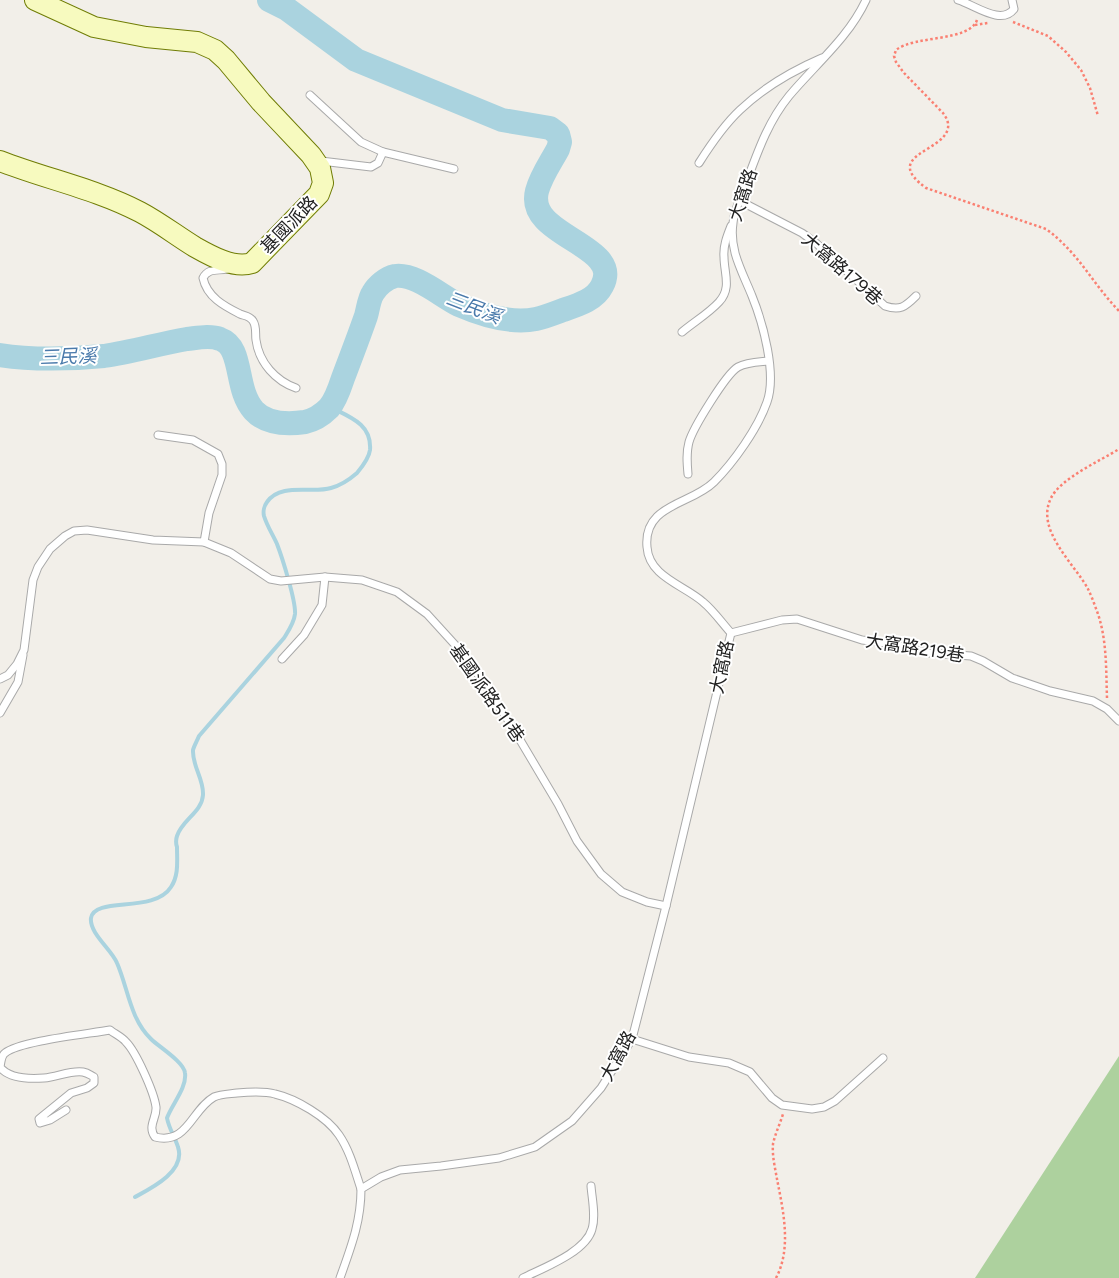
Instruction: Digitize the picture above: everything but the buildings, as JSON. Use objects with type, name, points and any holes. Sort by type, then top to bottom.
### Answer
[{"type":"street","name":"基國派路","points":[[0,161],[97,193],[140,212],[201,250],[222,260],[244,265],[252,263],[319,194],[323,183],[320,168],[316,161],[260,102],[226,60],[215,50],[197,42],[146,37],[94,27],[35,0]]},
{"type":"lane","name":"大窩路","points":[[361,1189],[381,1177],[400,1170],[499,1158],[535,1147],[572,1121],[601,1088],[632,1039],[731,634],[705,603],[694,594],[666,578],[654,567],[647,548],[648,534],[653,520],[666,508],[702,492],[714,482],[745,444],[767,402],[770,386],[768,361],[753,296],[739,269],[732,242],[733,221],[758,152],[776,113],[843,36],[861,11],[866,0]]},
{"type":"lane","points":[[958,0],[1002,17],[1010,15],[1014,9],[1012,0]]},
{"type":"lane","points":[[699,163],[711,144],[740,110],[797,68],[824,57]]},
{"type":"lane","points":[[310,95],[361,142],[383,152],[454,169]]},
{"type":"lane","points":[[316,161],[371,167],[378,163],[383,152]]},
{"type":"lane","name":"大窩路179巷","points":[[740,201],[802,233],[817,244],[885,306],[894,309],[906,306],[916,296]]},
{"type":"lane","points":[[682,332],[720,302],[726,291],[727,278],[724,248],[725,240],[733,221]]},
{"type":"lane","points":[[244,265],[224,270],[211,270],[203,278],[204,286],[211,296],[224,306],[249,317],[253,321],[257,350],[266,366],[284,384],[296,388]]},
{"type":"lane","points":[[688,474],[686,456],[689,441],[726,379],[737,367],[748,363],[768,361]]},
{"type":"lane","points":[[158,435],[193,440],[218,454],[222,464],[222,475],[209,513],[204,542]]},
{"type":"lane","name":"基國派路511巷","points":[[0,679],[8,675],[17,664],[24,650],[33,580],[38,567],[50,550],[65,536],[74,531],[88,530],[135,539],[204,542],[231,553],[270,579],[325,577],[362,580],[397,592],[427,614],[468,659],[510,723],[558,804],[577,841],[601,874],[622,892],[647,902],[666,906]]},
{"type":"lane","points":[[282,660],[304,635],[322,605],[325,577]]},
{"type":"lane","name":"大窩路219巷","points":[[731,634],[782,620],[797,620],[862,640],[886,643],[929,653],[971,656],[983,660],[1012,678],[1050,691],[1093,701],[1107,709],[1119,721]]},
{"type":"lane","points":[[0,713],[18,682],[24,650]]},
{"type":"lane","points":[[66,1110],[50,1120],[40,1123],[39,1119],[71,1094],[94,1084],[94,1077],[86,1072],[43,1078],[14,1076],[4,1072],[0,1067],[4,1053],[28,1044],[110,1030],[127,1043],[149,1083],[156,1108],[151,1125],[155,1137],[169,1138],[180,1134],[205,1103],[217,1096],[241,1093],[275,1094],[296,1102],[320,1116],[340,1136],[361,1189],[361,1208],[358,1224],[340,1278]]},
{"type":"lane","points":[[632,1039],[689,1057],[728,1063],[750,1072],[772,1098],[786,1106],[812,1109],[824,1107],[835,1101],[883,1058]]},
{"type":"lane","points":[[523,1278],[576,1250],[587,1240],[592,1229],[591,1186]]},
{"type":"path","points":[[975,26],[977,20],[976,7]]},
{"type":"path","points":[[1098,116],[1090,88],[1081,70],[1066,52],[1048,36],[1002,17],[995,22],[975,26],[958,34],[908,43],[896,50],[894,56],[904,73],[938,106],[947,119],[948,128],[944,136],[915,158],[910,166],[911,174],[915,180],[926,188],[1046,230],[1061,240],[1079,259],[1119,310]]},
{"type":"path","points":[[1107,709],[1106,652],[1098,616],[1088,589],[1049,529],[1047,512],[1051,498],[1061,484],[1119,449]]},
{"type":"path","points":[[776,1278],[785,1245],[783,1212],[774,1166],[773,1144],[786,1106]]},
{"type":"green space","points":[[1119,1056],[1119,1278],[975,1278]]},
{"type":"waterway","name":"三民溪","points":[[0,355],[38,358],[104,356],[187,339],[212,337],[220,339],[230,347],[236,359],[243,389],[249,404],[260,416],[278,422],[305,422],[321,415],[334,401],[372,295],[385,280],[395,276],[411,278],[468,309],[497,318],[517,320],[539,318],[574,306],[586,301],[599,291],[605,272],[599,260],[545,219],[537,207],[537,191],[558,149],[560,142],[558,134],[550,128],[502,120],[356,60],[287,9],[269,0]]},
{"type":"waterway","points":[[135,1197],[166,1178],[177,1164],[179,1156],[178,1147],[167,1118],[182,1090],[185,1073],[180,1064],[151,1039],[138,1022],[117,963],[94,930],[91,918],[95,911],[103,908],[152,900],[163,895],[174,882],[177,868],[177,836],[183,825],[196,811],[202,801],[202,783],[193,756],[193,750],[199,736],[284,638],[295,614],[285,568],[277,544],[264,516],[265,505],[273,496],[280,492],[288,490],[323,490],[342,484],[357,473],[365,462],[370,450],[370,441],[358,422],[330,407]]}]
